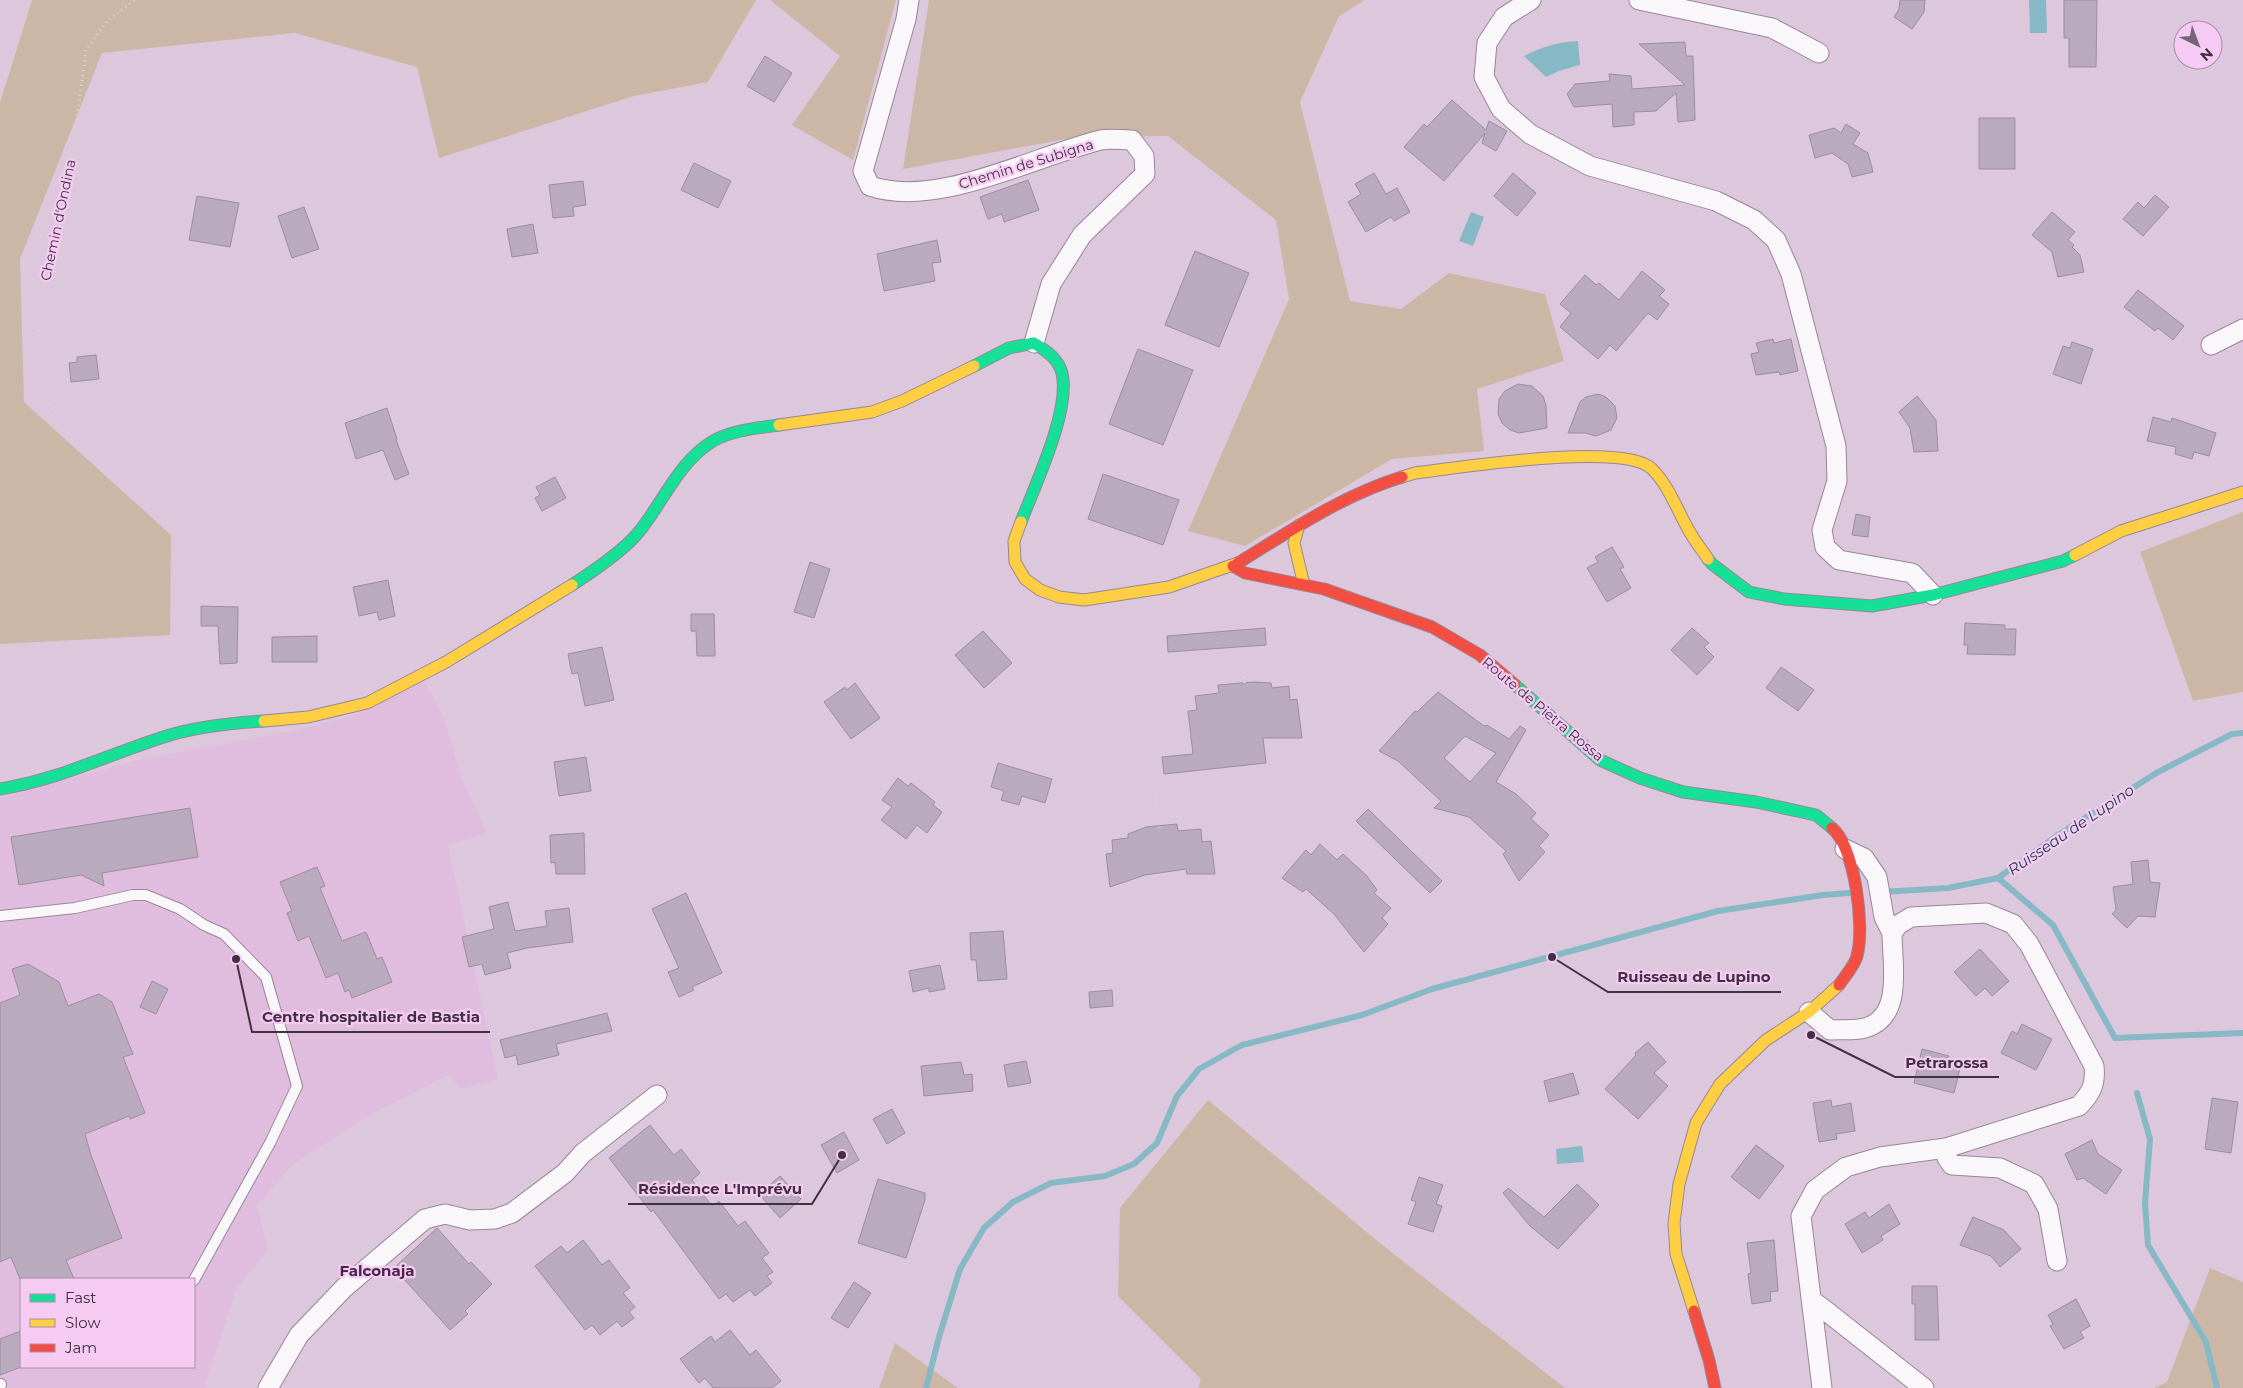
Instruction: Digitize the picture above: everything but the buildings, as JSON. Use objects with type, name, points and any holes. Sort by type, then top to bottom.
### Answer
[{"type":"main road","points":[[0,789],[72,772],[171,735],[233,723],[308,717],[367,703],[446,662],[590,574],[637,534],[686,464],[713,441],[748,429],[872,412],[902,401],[1008,348],[1034,344],[1052,354],[1062,372],[1064,394],[1060,414],[1050,444],[1014,541],[1015,562],[1026,579],[1040,590],[1059,597],[1084,600],[1169,587],[1233,566],[1299,525],[1376,485],[1415,473],[1498,462],[1596,455],[1625,458],[1651,467],[1671,495],[1691,536],[1712,564],[1748,592],[1784,599],[1872,606],[1933,595],[2062,561],[2122,531],[2243,492]]},
{"type":"main road","points":[[1299,525],[1294,543],[1304,585]]},
{"type":"main road","name":"Route de Pietra Rossa","points":[[1233,566],[1245,573],[1324,589],[1432,627],[1480,655],[1600,760],[1640,778],[1683,792],[1756,802],[1816,815],[1838,833],[1848,857],[1861,924],[1857,957],[1838,987],[1809,1012],[1766,1040],[1720,1084],[1696,1123],[1679,1184],[1674,1223],[1676,1254],[1709,1360],[1715,1388]]},
{"type":"street","name":"Chemin de Subigna","points":[[908,0],[906,20],[863,171],[870,186],[888,192],[944,189],[1103,140],[1132,140],[1144,156],[1145,174],[1082,236],[1051,284],[1034,344]]},
{"type":"street","points":[[1531,0],[1504,17],[1488,43],[1484,77],[1501,109],[1530,134],[1590,166],[1716,200],[1754,220],[1776,240],[1791,274],[1836,446],[1837,482],[1822,530],[1825,547],[1840,560],[1912,573],[1933,595]]},
{"type":"street","points":[[1639,0],[1772,28],[1819,53]]},
{"type":"street","points":[[2211,345],[2243,329]]},
{"type":"street","points":[[1809,1012],[1830,1030],[1863,1028],[1875,1024],[1887,1013],[1893,997],[1892,933],[1884,917],[1877,877],[1864,858],[1848,857]]},
{"type":"street","points":[[1822,1388],[1802,1216],[1815,1190],[1846,1167],[1880,1157],[1946,1148],[2078,1106],[2091,1094],[2096,1080],[2094,1066],[2029,944],[2013,924],[1986,913],[1911,917],[1898,925],[1892,933]]},
{"type":"street","points":[[268,1388],[299,1335],[344,1288],[425,1219],[445,1214],[470,1220],[496,1220],[512,1213],[565,1173],[583,1153],[657,1096]]},
{"type":"street","points":[[1946,1148],[1946,1158],[1952,1165],[2000,1168],[2034,1184],[2048,1209],[2057,1261]]},
{"type":"street","points":[[1812,1301],[1924,1388]]},
{"type":"lane","points":[[0,916],[75,908],[119,897],[146,895],[180,908],[204,925],[224,934],[266,977],[297,1086],[270,1143],[195,1278]]},
{"type":"path","name":"Chemin d'Ondina","points":[[91,440],[52,409],[40,382],[38,309],[68,186],[86,50],[108,20],[135,0]]},
{"type":"path","points":[[1242,656],[1245,687]]},
{"type":"path","points":[[1154,782],[1160,830]]},
{"type":"shaded area","points":[[32,0],[756,0],[708,82],[634,96],[439,158],[417,67],[295,33],[102,53],[20,259],[24,402],[171,535],[170,635],[0,644],[0,103]]},
{"type":"shaded area","points":[[770,0],[896,0],[853,160],[792,125],[840,56]]},
{"type":"shaded area","points":[[929,0],[1365,0],[1339,16],[1300,102],[1350,301],[1401,309],[1449,273],[1545,294],[1564,361],[1477,389],[1484,451],[1392,459],[1245,546],[1188,531],[1289,299],[1276,220],[1168,136],[1077,137],[903,169]]},
{"type":"shaded area","points":[[2243,512],[2243,692],[2193,701],[2140,552]]},
{"type":"shaded area","points":[[425,681],[443,715],[462,779],[487,834],[448,844],[498,1079],[460,1089],[450,1074],[371,1114],[291,1166],[257,1206],[268,1249],[236,1290],[204,1388],[0,1388],[0,798],[146,758],[292,731],[359,714]]},
{"type":"shaded area","points":[[1208,1100],[1381,1244],[1565,1388],[1198,1388],[1201,1379],[1118,1296],[1120,1208]]},
{"type":"shaded area","points":[[2210,1268],[2243,1282],[2243,1388],[2154,1388],[2167,1382]]},
{"type":"shaded area","points":[[895,1343],[958,1388],[879,1388]]},
{"type":"water","points":[[2029,0],[2046,0],[2047,33],[2030,33]]},
{"type":"water","points":[[1578,41],[1580,65],[1546,77],[1524,56],[1564,42]]},
{"type":"water","points":[[1471,212],[1484,217],[1473,246],[1459,241]]},
{"type":"water","points":[[1582,1146],[1584,1162],[1557,1164],[1556,1149]]},
{"type":"waterway","name":"Ruisseau de Lupino","points":[[1882,892],[1948,888],[1998,878],[2058,835],[2158,772],[2232,734],[2243,733]]},
{"type":"waterway","points":[[1998,878],[2053,925],[2115,1038],[2243,1033]]},
{"type":"waterway","name":"Ruisseau de Lupino","points":[[926,1388],[939,1337],[960,1269],[984,1228],[1013,1202],[1051,1183],[1105,1176],[1134,1164],[1157,1143],[1177,1096],[1199,1069],[1242,1045],[1362,1015],[1432,989],[1718,911],[1823,895],[1850,893]]},
{"type":"waterway","points":[[2137,1093],[2150,1139],[2145,1203],[2148,1245],[2206,1342],[2217,1388]]},
{"type":"traffic: fast","points":[[974,366],[1009,348],[1034,343],[1055,359],[1062,373],[1063,389],[1057,427],[1021,522]]},
{"type":"traffic: fast","points":[[572,585],[607,561],[632,540],[680,471],[701,450],[713,441],[728,434],[779,425]]},
{"type":"traffic: fast","points":[[1708,559],[1749,592],[1784,599],[1872,606],[1933,595],[2063,561],[2075,555]]},
{"type":"traffic: fast","points":[[1515,685],[1600,760],[1640,778],[1683,792],[1756,802],[1816,815],[1832,828]]},
{"type":"traffic: fast","points":[[0,789],[44,779],[181,732],[217,725],[264,721]]},
{"type":"traffic: slow","points":[[779,425],[872,412],[902,401],[974,366]]},
{"type":"traffic: slow","points":[[1402,477],[1415,473],[1539,459],[1609,457],[1636,461],[1652,469],[1658,476],[1669,492],[1686,526],[1708,559]]},
{"type":"traffic: slow","points":[[2075,555],[2121,531],[2243,492]]},
{"type":"traffic: slow","points":[[1021,522],[1014,541],[1015,562],[1025,579],[1040,590],[1059,597],[1084,600],[1169,587],[1238,563]]},
{"type":"traffic: slow","points":[[1299,525],[1294,543],[1304,585]]},
{"type":"traffic: slow","points":[[264,721],[308,717],[367,703],[446,662],[572,585]]},
{"type":"traffic: slow","points":[[1694,1311],[1676,1254],[1674,1223],[1679,1184],[1696,1123],[1720,1084],[1766,1040],[1809,1012],[1839,985]]},
{"type":"traffic: jam","points":[[1238,563],[1297,526],[1338,504],[1402,477]]},
{"type":"traffic: jam","points":[[1233,566],[1245,573],[1324,589],[1432,627],[1480,655],[1515,685]]},
{"type":"traffic: jam","points":[[1832,828],[1847,852],[1852,869],[1859,908],[1860,926],[1856,959],[1839,985]]},
{"type":"traffic: jam","points":[[1694,1311],[1709,1360],[1715,1388]]},
{"type":"place","name":"Ruisseau de Lupino","points":[[1552,957]]},
{"type":"place","name":"Centre hospitalier de Bastia","points":[[236,959]]},
{"type":"place","name":"Petrarossa","points":[[1811,1035]]},
{"type":"place","name":"Résidence L'Imprévu","points":[[842,1155]]},
{"type":"district","name":"Falconaja","points":[[377,1271]]}]
